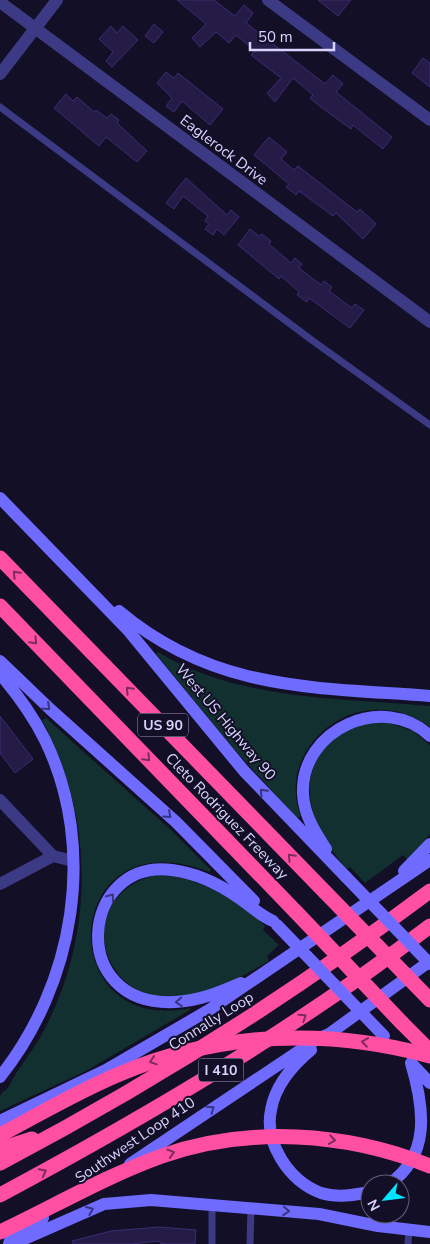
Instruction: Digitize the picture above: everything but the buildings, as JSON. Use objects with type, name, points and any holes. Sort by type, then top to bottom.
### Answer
[{"type":"highway","name":"Cleto Rodriguez Freeway","points":[[0,558],[430,1000]]},
{"type":"highway","name":"Cleto Rodriguez Freeway","points":[[0,606],[430,1051]]},
{"type":"highway","name":"Connally Loop","points":[[0,1163],[147,1081],[241,1024],[351,949],[430,891]]},
{"type":"highway","name":"I 410","points":[[0,1195],[102,1140],[216,1073],[315,1009],[430,926]]},
{"type":"highway","points":[[0,1135],[122,1073],[179,1053],[218,1044],[274,1038],[321,1038],[371,1043],[430,1056]]},
{"type":"highway","points":[[0,1149],[58,1132]]},
{"type":"highway","points":[[0,1232],[146,1162],[182,1150],[233,1140],[272,1137],[333,1140],[382,1150],[430,1166]]},
{"type":"main road","name":"West US Highway 90","points":[[0,498],[98,599],[158,665],[244,771],[430,962]]},
{"type":"main road","points":[[98,599],[168,646],[198,661],[235,675],[285,683],[430,696]]},
{"type":"main road","points":[[0,660],[50,709],[176,822],[430,1084]]},
{"type":"main road","points":[[0,674],[33,719],[49,749],[65,799],[73,861],[72,910],[57,972],[33,1028],[0,1077]]},
{"type":"main road","points":[[336,867],[311,823],[305,808],[305,778],[319,747],[331,734],[344,725],[372,717],[401,719],[421,728],[430,736]]},
{"type":"main road","points":[[391,886],[430,844]]},
{"type":"main road","points":[[0,1122],[130,1056],[230,997],[253,979],[310,943],[430,860]]},
{"type":"main road","points":[[253,979],[188,1001],[158,1002],[137,997],[115,981],[102,960],[97,937],[101,913],[112,895],[126,881],[146,872],[166,869],[185,872],[217,884],[239,898],[260,916],[275,923]]},
{"type":"main road","name":"Southwest Loop 410","points":[[8,1244],[10,1236],[90,1190],[278,1064],[317,1039],[329,1034],[430,962]]},
{"type":"main road","points":[[329,1034],[288,1072],[271,1109],[270,1129],[274,1147],[281,1159],[305,1184],[321,1193],[340,1196],[360,1193]]},
{"type":"main road","points":[[403,1174],[412,1167],[423,1151],[426,1133],[426,1114],[411,1063]]},
{"type":"main road","points":[[14,1244],[104,1204],[151,1200],[319,1214],[430,1232]]},
{"type":"street","points":[[0,74],[57,0]]},
{"type":"street","points":[[268,0],[430,120]]},
{"type":"street","name":"Eaglerock Drive","points":[[0,2],[430,322]]},
{"type":"street","points":[[0,800],[54,856],[73,861]]},
{"type":"street","points":[[0,884],[54,856]]},
{"type":"lane","points":[[0,107],[430,425]]},
{"type":"lane","points":[[212,1205],[212,1244]]},
{"type":"lane","points":[[250,1244],[251,1209]]},
{"type":"lane","points":[[408,1229],[408,1244]]},
{"type":"green space","points":[[158,652],[188,668],[221,680],[255,688],[326,698],[430,706],[430,727],[412,717],[394,711],[375,710],[356,713],[338,720],[323,731],[310,746],[300,764],[296,790],[301,816],[297,818],[234,749],[156,654]]},
{"type":"green space","points":[[46,718],[171,830],[211,870],[209,872],[159,862],[123,873],[100,897],[91,929],[96,963],[114,991],[145,1008],[191,1008],[190,1010],[86,1071],[0,1111],[0,1096],[7,1089],[42,1034],[59,996],[72,957],[79,917],[82,877],[79,837],[72,797],[59,758],[42,720]]},
{"type":"green space","points":[[387,722],[413,731],[430,745],[430,834],[408,860],[403,855],[365,883],[350,867],[347,869],[336,856],[319,827],[310,795],[310,779],[315,763],[331,741],[339,735],[356,725]]},
{"type":"green space","points":[[163,874],[191,881],[218,892],[254,916],[265,926],[263,930],[279,945],[267,956],[269,961],[216,988],[181,997],[151,995],[128,984],[112,966],[105,944],[106,921],[116,900],[135,883]]}]
